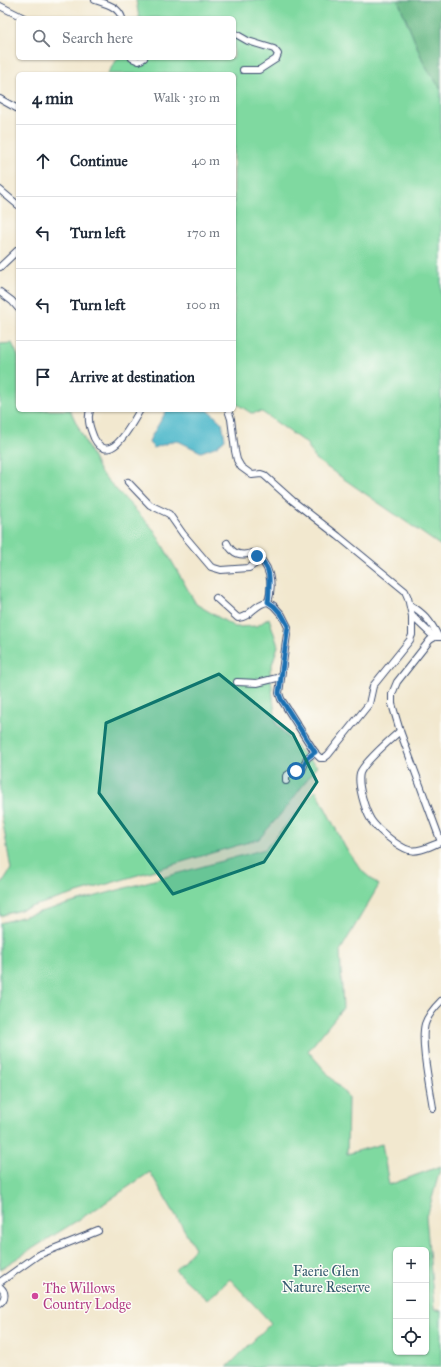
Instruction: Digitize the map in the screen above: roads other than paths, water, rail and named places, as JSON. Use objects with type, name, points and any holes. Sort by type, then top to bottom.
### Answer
[{"type":"street","points":[[95,0],[116,8],[121,16]]},
{"type":"street","points":[[0,6],[20,16]]},
{"type":"street","points":[[236,34],[248,41],[274,49],[278,54],[276,59],[259,70],[243,70]]},
{"type":"street","points":[[0,99],[16,108]]},
{"type":"street","points":[[0,190],[16,203]]},
{"type":"street","points":[[0,267],[16,252]]},
{"type":"street","points":[[0,292],[16,306]]},
{"type":"street","points":[[90,412],[89,421],[91,429],[98,445],[105,448],[122,440],[139,412]]},
{"type":"street","points":[[216,598],[238,618],[246,616],[263,603],[268,602],[274,606],[288,624],[279,693],[281,701],[320,758],[324,758],[328,755],[369,704],[373,686],[410,640],[412,635],[412,616],[410,605],[407,595],[401,588],[293,501],[264,475],[251,474],[241,467],[237,460],[229,412]]},
{"type":"street","points":[[128,482],[153,507],[169,514],[183,534],[211,567],[221,570],[249,568],[255,564],[258,557]]},
{"type":"street","points":[[227,543],[230,549],[237,554],[241,555],[253,553],[266,566],[270,574],[270,595],[268,602]]},
{"type":"street","points":[[410,605],[421,612],[429,620],[436,638]]},
{"type":"street","points":[[412,616],[436,638]]},
{"type":"street","points":[[400,731],[365,765],[360,772],[360,789],[370,816],[376,825],[398,845],[409,850],[417,850],[441,842],[400,731],[392,704],[392,694],[399,679],[436,638]]},
{"type":"street","points":[[237,682],[257,683],[281,677]]},
{"type":"street","points":[[286,781],[286,776],[288,774],[302,770],[307,758],[315,752]]},
{"type":"street","points":[[433,1108],[425,1055],[424,1031],[426,1021],[431,1012],[441,1001]]},
{"type":"street","points":[[0,1282],[38,1256],[98,1231]]},
{"type":"street","points":[[0,1287],[4,1295],[3,1300],[0,1303]]},
{"type":"water","points":[[166,412],[210,412],[222,423],[225,439],[217,446],[201,452],[176,440],[154,448],[149,443]]},
{"type":"place","name":"The Willows Country Lodge","points":[[35,1296]]},
{"type":"park label","name":"Faerie Glen Nature Reserve","points":[[326,1280]]}]
